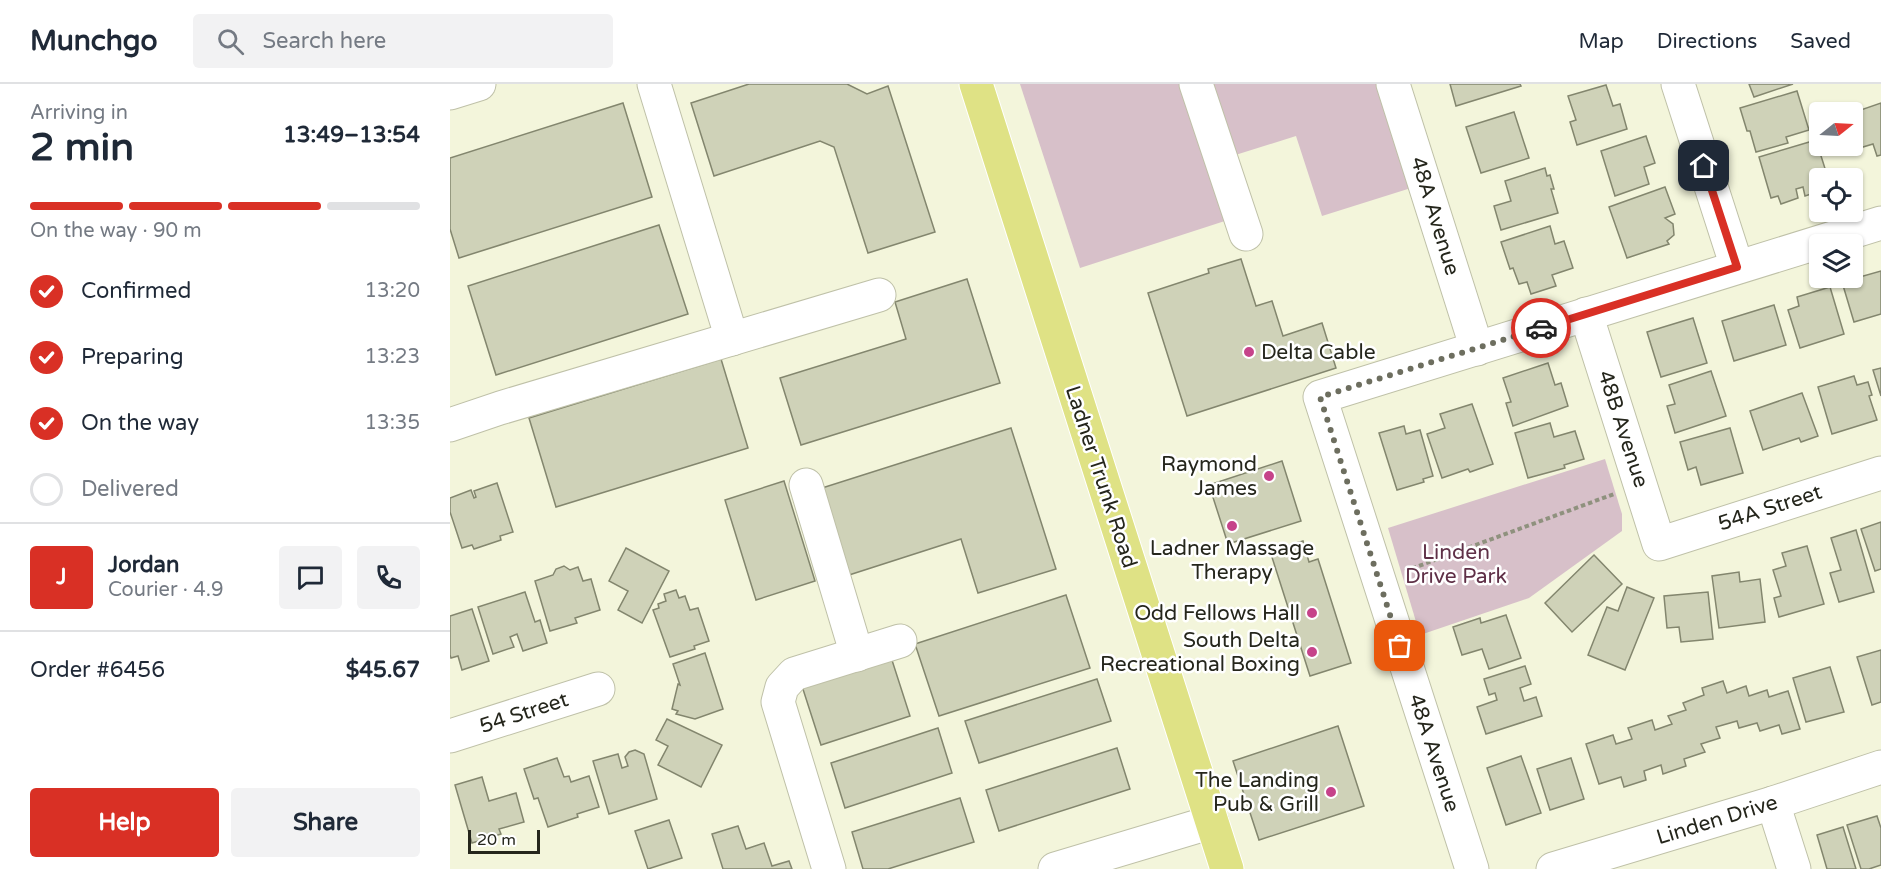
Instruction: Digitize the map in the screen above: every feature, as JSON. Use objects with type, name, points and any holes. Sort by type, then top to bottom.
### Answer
[{"type":"main road","name":"Ladner Trunk Road","points":[[976,84],[1227,869]]},
{"type":"street","points":[[450,93],[479,84]]},
{"type":"street","points":[[654,84],[732,339]]},
{"type":"street","points":[[1196,84],[1246,234]]},
{"type":"street","name":"48A Avenue","points":[[1394,84],[1477,349],[1320,397],[1472,869]]},
{"type":"street","points":[[1677,84],[1737,267]]},
{"type":"street","points":[[1477,349],[1881,223]]},
{"type":"street","points":[[452,424],[879,295]]},
{"type":"street","name":"48B Avenue","points":[[1587,314],[1659,544]]},
{"type":"street","name":"54A Street","points":[[1659,544],[1881,473]]},
{"type":"street","points":[[806,485],[857,655]]},
{"type":"street","points":[[829,869],[778,702],[782,687],[794,674],[900,641]]},
{"type":"street","name":"54 Street","points":[[450,736],[598,689]]},
{"type":"street","name":"Linden Drive","points":[[1553,869],[1773,803],[1881,767]]},
{"type":"street","points":[[1773,803],[1794,869]]},
{"type":"street","points":[[1054,869],[1212,822]]},
{"type":"path","points":[[1399,573],[1640,484]]},
{"type":"green space","points":[[1020,84],[1187,84],[1231,219],[1080,268]]},
{"type":"green space","points":[[1205,84],[1378,84],[1411,188],[1322,216],[1296,136],[1229,157]]},
{"type":"green space","name":"Linden Drive Park","points":[[1605,459],[1622,514],[1622,531],[1529,598],[1420,635],[1388,528]]},
{"type":"building","points":[[749,84],[847,84],[867,94],[888,86],[935,232],[868,253],[834,147],[820,141],[714,176],[691,103]]},
{"type":"building","points":[[1450,84],[1520,84],[1521,86],[1456,106]]},
{"type":"building","points":[[1749,84],[1793,84],[1754,97]]},
{"type":"building","points":[[1606,85],[1613,106],[1620,104],[1627,129],[1577,145],[1570,122],[1576,120],[1568,96]]},
{"type":"building","points":[[1797,91],[1809,130],[1786,137],[1788,143],[1756,152],[1740,108]]},
{"type":"building","points":[[623,103],[652,197],[459,258],[450,229],[450,158]]},
{"type":"building","points":[[1881,103],[1881,155],[1877,156],[1873,144],[1863,147],[1863,109]]},
{"type":"building","points":[[1514,112],[1529,158],[1481,173],[1466,127]]},
{"type":"building","points":[[1646,136],[1655,163],[1644,167],[1649,184],[1615,196],[1601,151]]},
{"type":"building","points":[[1809,142],[1809,156],[1821,156],[1825,168],[1809,168],[1809,195],[1805,196],[1803,187],[1796,189],[1798,198],[1781,204],[1778,196],[1771,198],[1759,157]]},
{"type":"building","points":[[1545,168],[1547,176],[1550,175],[1554,189],[1551,189],[1558,213],[1501,230],[1494,206],[1511,201],[1505,181]]},
{"type":"building","points":[[1665,187],[1675,214],[1665,218],[1673,224],[1674,235],[1667,241],[1669,244],[1627,258],[1609,207]]},
{"type":"building","points":[[659,225],[688,314],[496,375],[468,286]]},
{"type":"building","points":[[1550,226],[1555,244],[1564,241],[1573,268],[1552,275],[1556,286],[1531,294],[1527,282],[1519,284],[1513,268],[1510,269],[1501,242]]},
{"type":"building","name":"Delta Cable","points":[[1241,259],[1256,306],[1272,301],[1283,336],[1322,323],[1336,368],[1187,416],[1148,293],[1209,273],[1208,269]]},
{"type":"building","points":[[1881,271],[1881,314],[1854,322],[1844,288],[1863,288],[1863,276]]},
{"type":"building","points":[[967,279],[1000,383],[801,445],[780,378],[906,339],[895,302]]},
{"type":"building","points":[[1830,288],[1844,334],[1800,348],[1788,310],[1799,306],[1797,297]]},
{"type":"building","points":[[1774,305],[1786,345],[1734,361],[1722,321]]},
{"type":"building","points":[[1693,318],[1707,363],[1661,377],[1647,332]]},
{"type":"building","points":[[721,359],[748,448],[556,507],[529,418]]},
{"type":"building","points":[[1548,363],[1555,385],[1561,383],[1568,406],[1513,426],[1506,403],[1511,402],[1503,378]]},
{"type":"building","points":[[1881,368],[1881,396],[1873,370]]},
{"type":"building","points":[[1711,371],[1726,416],[1675,433],[1667,406],[1675,404],[1669,385]]},
{"type":"building","points":[[1854,376],[1857,385],[1868,382],[1872,395],[1869,396],[1877,420],[1832,434],[1818,387]]},
{"type":"building","points":[[1802,393],[1818,436],[1801,442],[1799,438],[1763,450],[1750,411]]},
{"type":"building","points":[[1472,404],[1493,464],[1442,478],[1427,434],[1445,428],[1440,414]]},
{"type":"building","points":[[1550,423],[1554,437],[1575,431],[1584,459],[1564,465],[1565,468],[1528,478],[1515,433]]},
{"type":"building","points":[[1404,426],[1406,434],[1420,430],[1433,476],[1423,479],[1424,482],[1397,490],[1379,433]]},
{"type":"building","points":[[1011,428],[1056,569],[978,593],[961,539],[849,575],[822,488]]},
{"type":"building","points":[[1730,428],[1743,473],[1701,485],[1696,467],[1688,470],[1680,442]]},
{"type":"building","points":[[1282,461],[1301,521],[1228,544],[1209,485]]},
{"type":"building","points":[[784,481],[815,581],[756,600],[725,500]]},
{"type":"building","points":[[497,483],[513,532],[500,536],[501,540],[474,549],[472,545],[462,548],[450,512],[450,498],[471,490],[474,498],[476,497],[474,491]]},
{"type":"building","points":[[1881,522],[1881,569],[1875,571],[1861,529]]},
{"type":"building","points":[[1856,530],[1874,592],[1839,602],[1830,573],[1841,570],[1831,538]]},
{"type":"building","name":"Odd Fellows Hall","points":[[1303,541],[1309,562],[1318,559],[1351,663],[1310,676],[1270,551]]},
{"type":"building","points":[[1807,546],[1824,604],[1779,617],[1774,598],[1781,596],[1773,570],[1786,566],[1782,553]]},
{"type":"building","points":[[626,548],[669,571],[642,623],[618,610],[628,591],[609,581]]},
{"type":"building","points":[[1594,555],[1622,584],[1572,632],[1545,603]]},
{"type":"building","points":[[564,566],[570,570],[578,567],[583,581],[591,579],[600,610],[575,618],[577,623],[550,631],[535,581],[553,575],[556,569]]},
{"type":"building","points":[[1739,572],[1740,582],[1760,579],[1765,622],[1719,628],[1712,576]]},
{"type":"building","points":[[1627,587],[1654,598],[1625,670],[1588,655],[1607,607],[1618,611]]},
{"type":"building","points":[[676,590],[679,598],[685,596],[690,610],[698,608],[709,641],[694,646],[695,649],[670,657],[653,610],[659,608],[658,604],[666,601],[664,594]]},
{"type":"building","points":[[525,592],[535,622],[540,620],[547,643],[523,651],[517,634],[510,637],[514,647],[493,654],[478,607]]},
{"type":"building","points":[[1708,592],[1713,639],[1681,642],[1679,627],[1667,628],[1664,596]]},
{"type":"building","points":[[1066,595],[1090,668],[939,716],[915,644]]},
{"type":"building","points":[[472,609],[489,661],[462,670],[458,656],[451,658],[450,655],[450,616]]},
{"type":"building","points":[[1506,615],[1521,658],[1489,669],[1482,649],[1462,655],[1453,627],[1480,618],[1481,623]]},
{"type":"building","points":[[1881,650],[1881,702],[1872,705],[1857,657]]},
{"type":"building","points":[[705,653],[723,709],[695,719],[676,714],[678,711],[672,709],[678,684],[680,685],[673,664]]},
{"type":"building","points":[[890,654],[910,716],[821,745],[801,683]]},
{"type":"building","points":[[1525,666],[1531,684],[1520,688],[1524,701],[1536,697],[1542,716],[1486,734],[1477,707],[1497,700],[1495,693],[1489,695],[1484,679]]},
{"type":"building","points":[[1830,667],[1844,712],[1806,722],[1793,678]]},
{"type":"building","points":[[1097,679],[1111,721],[979,763],[965,721]]},
{"type":"building","points":[[1723,681],[1727,693],[1746,686],[1749,696],[1767,690],[1769,697],[1788,691],[1800,729],[1782,734],[1779,725],[1760,731],[1757,723],[1739,728],[1737,721],[1716,727],[1720,738],[1701,744],[1705,752],[1684,759],[1686,766],[1663,774],[1661,765],[1644,771],[1646,780],[1624,787],[1621,777],[1599,784],[1586,744],[1613,735],[1616,744],[1632,739],[1628,728],[1652,720],[1655,730],[1672,724],[1668,716],[1686,710],[1683,703],[1704,695],[1702,688]]},
{"type":"building","points":[[667,719],[722,745],[701,787],[658,765],[668,746],[656,740]]},
{"type":"building","points":[[1338,726],[1364,806],[1259,840],[1233,761]]},
{"type":"building","points":[[938,728],[952,773],[845,808],[831,763]]},
{"type":"building","points":[[1117,748],[1130,789],[999,831],[986,790]]},
{"type":"building","points":[[635,750],[644,754],[657,799],[609,814],[593,761],[618,754],[622,768],[628,766],[625,757],[629,752]]},
{"type":"building","points":[[1521,756],[1541,813],[1506,825],[1487,768]]},
{"type":"building","points":[[557,758],[564,777],[569,776],[571,782],[589,776],[599,807],[548,827],[538,798],[534,799],[524,769]]},
{"type":"building","points":[[1571,758],[1584,799],[1550,810],[1537,769]]},
{"type":"building","points":[[482,777],[489,801],[516,793],[524,822],[499,829],[501,834],[472,843],[455,785]]},
{"type":"building","points":[[960,798],[974,842],[888,869],[863,869],[852,832]]},
{"type":"building","points":[[1877,816],[1881,828],[1881,865],[1861,869],[1847,825]]},
{"type":"building","points":[[669,820],[682,858],[648,869],[635,831]]},
{"type":"building","points":[[738,826],[746,849],[764,843],[772,866],[789,861],[792,869],[723,869],[712,834]]},
{"type":"building","points":[[1843,827],[1856,869],[1827,869],[1817,835]]},
{"type":"way so far","points":[[1400,646],[1320,397],[1541,328]]},
{"type":"place","name":"Delta Cable","points":[[1249,352]]},
{"type":"place","name":"Raymond James","points":[[1269,476]]},
{"type":"place","name":"Ladner Massage Therapy","points":[[1232,526]]},
{"type":"place","name":"Odd Fellows Hall","points":[[1312,613]]},
{"type":"place","name":"South Delta Recreational Boxing","points":[[1312,652]]},
{"type":"place","name":"The Landing Pub & Grill","points":[[1331,792]]},
{"type":"route","points":[[1541,328],[1737,267],[1704,166]]}]
